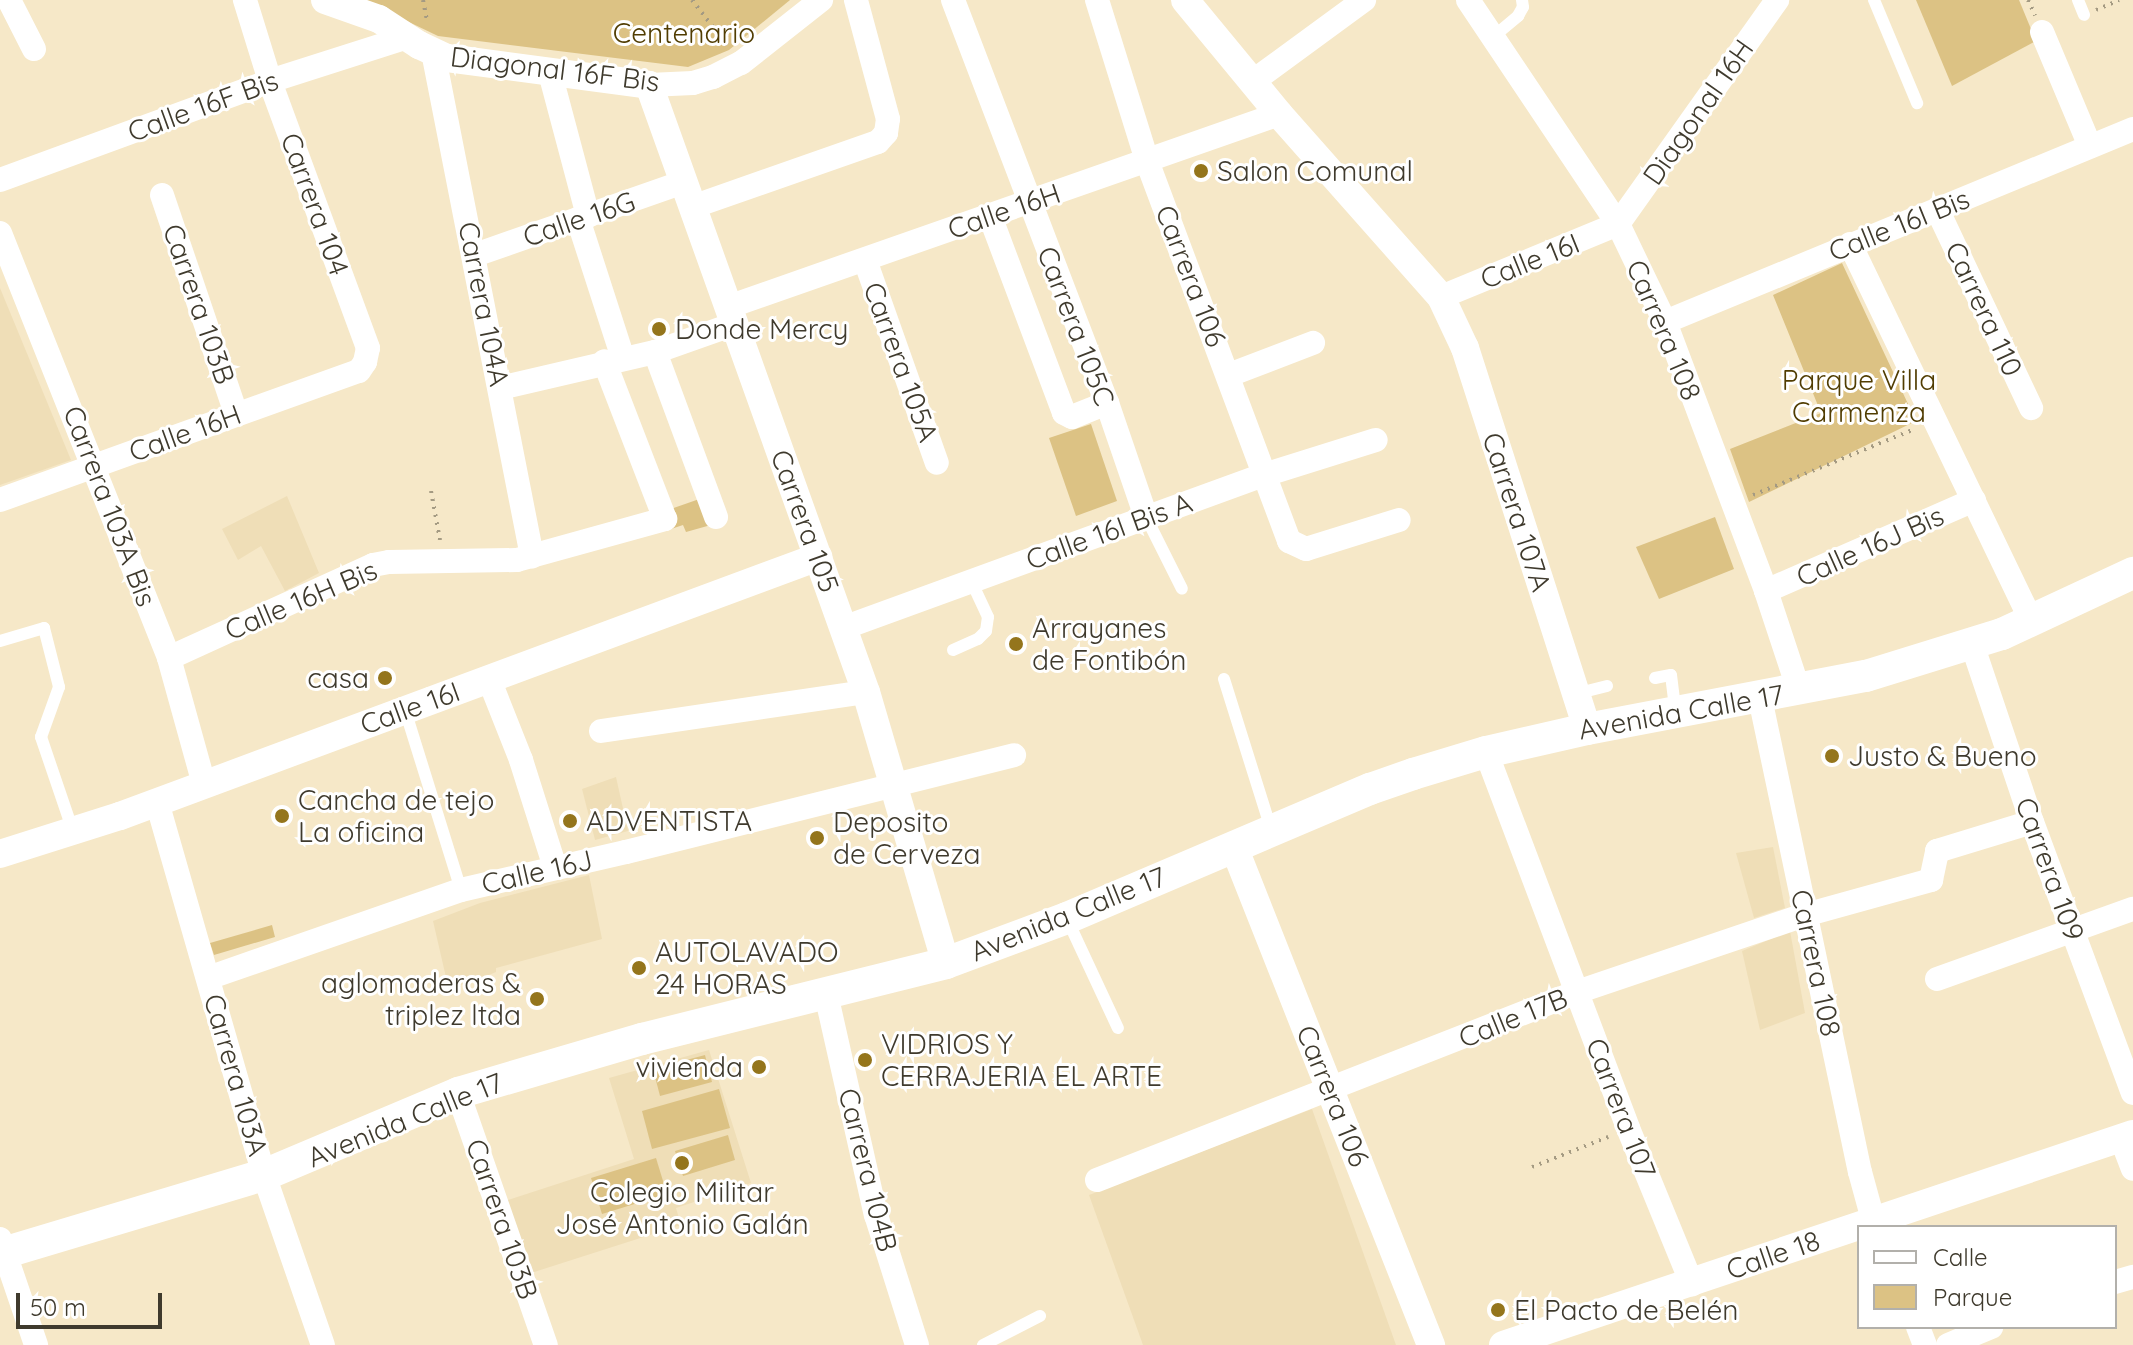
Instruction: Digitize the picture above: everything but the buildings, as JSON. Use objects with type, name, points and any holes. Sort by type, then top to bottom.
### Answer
[{"type":"main road","name":"Avenida Calle 17","points":[[1,1249],[264,1175],[458,1093],[642,1039],[946,963],[1067,918],[1370,789],[1486,752],[1587,729],[1866,676],[2032,622],[2133,573]]},
{"type":"street","points":[[9,0],[34,49]]},
{"type":"street","name":"Carrera 104","points":[[245,0],[270,81],[368,348],[365,362]]},
{"type":"street","name":"Diagonal 16F Bis","points":[[325,0],[379,19],[433,52],[481,64],[649,85],[693,83],[741,63],[821,0]]},
{"type":"street","name":"Calle 16G","points":[[475,255],[583,217],[688,195],[878,142],[886,133],[888,119],[856,0]]},
{"type":"street","name":"Carrera 105C","points":[[953,0],[1107,403],[1146,517]]},
{"type":"street","name":"Carrera 106","points":[[1097,0],[1147,161],[1289,541],[1306,549],[1399,520]]},
{"type":"street","name":"Carrera 107A","points":[[1185,0],[1279,114],[1441,297],[1465,348],[1587,729]]},
{"type":"street","points":[[1252,82],[1364,0]]},
{"type":"street","name":"Carrera 108","points":[[1468,0],[1618,224],[1665,322],[1766,591],[1799,691]]},
{"type":"street","name":"Diagonal 16H","points":[[1618,224],[1777,0]]},
{"type":"street","points":[[2042,32],[2090,146]]},
{"type":"street","name":"Calle 16F Bis","points":[[0,180],[270,81],[408,37]]},
{"type":"street","name":"Carrera 104A","points":[[433,52],[532,556]]},
{"type":"street","points":[[550,73],[614,360]]},
{"type":"street","name":"Carrera 105","points":[[649,85],[866,692],[946,963]]},
{"type":"street","name":"Calle 16H","points":[[500,388],[655,352],[731,315],[865,260],[1279,114]]},
{"type":"street","name":"Calle 16I Bis","points":[[1665,322],[2133,129]]},
{"type":"street","name":"Carrera 103B","points":[[162,195],[236,413]]},
{"type":"street","name":"Carrera 110","points":[[1938,211],[2031,408]]},
{"type":"street","name":"Carrera 105C","points":[[990,216],[1068,416],[1107,403]]},
{"type":"street","name":"Calle 16I","points":[[1441,297],[1618,224]]},
{"type":"street","name":"Carrera 103A Bis","points":[[0,233],[169,658],[204,784]]},
{"type":"street","points":[[1850,244],[2032,622]]},
{"type":"street","name":"Carrera 105A","points":[[865,260],[937,463]]},
{"type":"street","points":[[1229,375],[1313,343]]},
{"type":"street","points":[[655,352],[716,517]]},
{"type":"street","name":"Calle 16H Bis","points":[[169,658],[373,565],[532,556],[665,519],[614,360]]},
{"type":"street","name":"Calle 16H","points":[[0,500],[359,371],[365,362]]},
{"type":"street","name":"Calle 16I Bis A","points":[[843,628],[1264,475],[1376,440]]},
{"type":"street","name":"Calle 16J Bis","points":[[1766,591],[1974,500]]},
{"type":"street","name":"Calle 16I","points":[[0,854],[157,802],[818,557]]},
{"type":"street","name":"Carrera 109","points":[[1972,644],[2032,822],[2133,1093]]},
{"type":"street","points":[[489,679],[521,760],[555,867]]},
{"type":"street","points":[[601,731],[866,692]]},
{"type":"street","name":"Carrera 108","points":[[1760,698],[1874,1224]]},
{"type":"street","name":"Carrera 107","points":[[1486,752],[1628,1128],[1692,1284]]},
{"type":"street","name":"Calle 16J","points":[[208,978],[461,890],[894,787],[1014,755]]},
{"type":"street","name":"Carrera 103A","points":[[157,802],[264,1175],[323,1345]]},
{"type":"street","name":"Calle 17B","points":[[1097,1180],[1331,1091],[1577,992],[1805,915],[1931,880],[1937,851],[2032,822]]},
{"type":"street","name":"Carrera 106","points":[[1234,847],[1431,1345]]},
{"type":"street","points":[[1937,979],[2133,909]]},
{"type":"street","name":"Carrera 104B","points":[[826,994],[876,1215],[917,1345]]},
{"type":"street","name":"Carrera 103B","points":[[458,1093],[546,1345]]},
{"type":"street","points":[[2127,1136],[2133,1169]]},
{"type":"street","name":"Calle 18","points":[[1874,1224],[2127,1136]]},
{"type":"street","name":"Calle 18","points":[[1503,1345],[1857,1230]]},
{"type":"street","points":[[1,1249],[36,1345]]},
{"type":"street","points":[[1948,1345],[1986,1329]]},
{"type":"lane","points":[[1493,37],[1518,16],[1523,7],[1522,0]]},
{"type":"lane","points":[[1874,0],[1917,103]]},
{"type":"lane","points":[[2078,0],[2084,15]]},
{"type":"lane","points":[[1146,517],[1182,589]]},
{"type":"lane","points":[[953,650],[978,639],[986,631],[988,617],[971,581]]},
{"type":"lane","points":[[0,641],[44,628],[59,687],[41,737],[73,831]]},
{"type":"lane","points":[[1655,678],[1671,675],[1675,713]]},
{"type":"lane","points":[[1224,679],[1271,831]]},
{"type":"lane","points":[[1575,694],[1607,686]]},
{"type":"lane","points":[[405,710],[461,890]]},
{"type":"lane","points":[[1067,918],[1118,1028]]},
{"type":"lane","points":[[983,1345],[1040,1316]]},
{"type":"path","points":[[692,0],[741,63]]},
{"type":"path","points":[[1732,504],[1935,420]]},
{"type":"path","points":[[431,491],[444,561]]},
{"type":"path","points":[[1532,1167],[1628,1128]]},
{"type":"shaded area","points":[[0,288],[71,460],[0,485]]},
{"type":"shaded area","points":[[287,496],[319,573],[285,591],[261,546],[238,560],[222,529]]},
{"type":"shaded area","points":[[616,777],[628,831],[595,840],[582,789]]},
{"type":"shaded area","points":[[1773,847],[1785,908],[1754,918],[1736,853]]},
{"type":"shaded area","points":[[589,875],[602,939],[496,968],[496,972],[467,984],[448,986],[433,921],[480,903]]},
{"type":"shaded area","points":[[1790,931],[1805,1013],[1760,1030],[1742,951]]},
{"type":"shaded area","name":"Colegio Militar José Antonio Galán","points":[[709,1050],[751,1183],[676,1208],[681,1225],[528,1274],[505,1201],[634,1159],[609,1078]]},
{"type":"shaded area","points":[[1312,1109],[1396,1345],[1143,1345],[1089,1195]]},
{"type":"green space","name":"Centenario","points":[[363,0],[790,0],[729,50],[688,67],[438,36]]},
{"type":"green space","points":[[1916,0],[2019,0],[2036,41],[1952,86]]},
{"type":"green space","name":"Parque Villa Carmenza","points":[[1842,263],[1916,421],[1749,502],[1730,449],[1821,413],[1773,295]]},
{"type":"green space","points":[[1091,424],[1117,501],[1076,516],[1049,438]]},
{"type":"green space","points":[[708,496],[718,523],[686,532],[683,525],[668,530],[665,511]]},
{"type":"green space","points":[[1715,517],[1734,569],[1659,599],[1636,547]]},
{"type":"green space","points":[[272,925],[275,937],[214,955],[210,943]]},
{"type":"green space","points":[[705,1055],[712,1082],[660,1096],[653,1069]]},
{"type":"green space","points":[[719,1089],[730,1128],[652,1149],[642,1111]]},
{"type":"green space","points":[[728,1135],[735,1160],[683,1176],[675,1151]]},
{"type":"green space","points":[[656,1158],[667,1194],[602,1214],[591,1178]]},
{"type":"place","name":"Salon Comunal","points":[[1201,171]]},
{"type":"place","name":"Donde Mercy","points":[[659,329]]},
{"type":"place","name":"Arrayanes de Fontibón","points":[[1016,644]]},
{"type":"place","name":"casa","points":[[385,678]]},
{"type":"place","name":"Justo & Bueno","points":[[1832,756]]},
{"type":"place","name":"Cancha de tejo La oficina","points":[[282,816]]},
{"type":"place","name":"ADVENTISTA","points":[[570,821]]},
{"type":"place","name":"Deposito de Cerveza","points":[[817,838]]},
{"type":"place","name":"AUTOLAVADO 24 HORAS","points":[[639,968]]},
{"type":"place","name":"aglomaderas & triplez ltda","points":[[537,999]]},
{"type":"place","name":"VIDRIOS Y CERRAJERIA EL ARTE","points":[[865,1060]]},
{"type":"place","name":"vivienda","points":[[759,1067]]},
{"type":"place","name":"Colegio Militar José Antonio Galán","points":[[682,1163]]},
{"type":"place","name":"El Pacto de Belén","points":[[1498,1310]]}]
